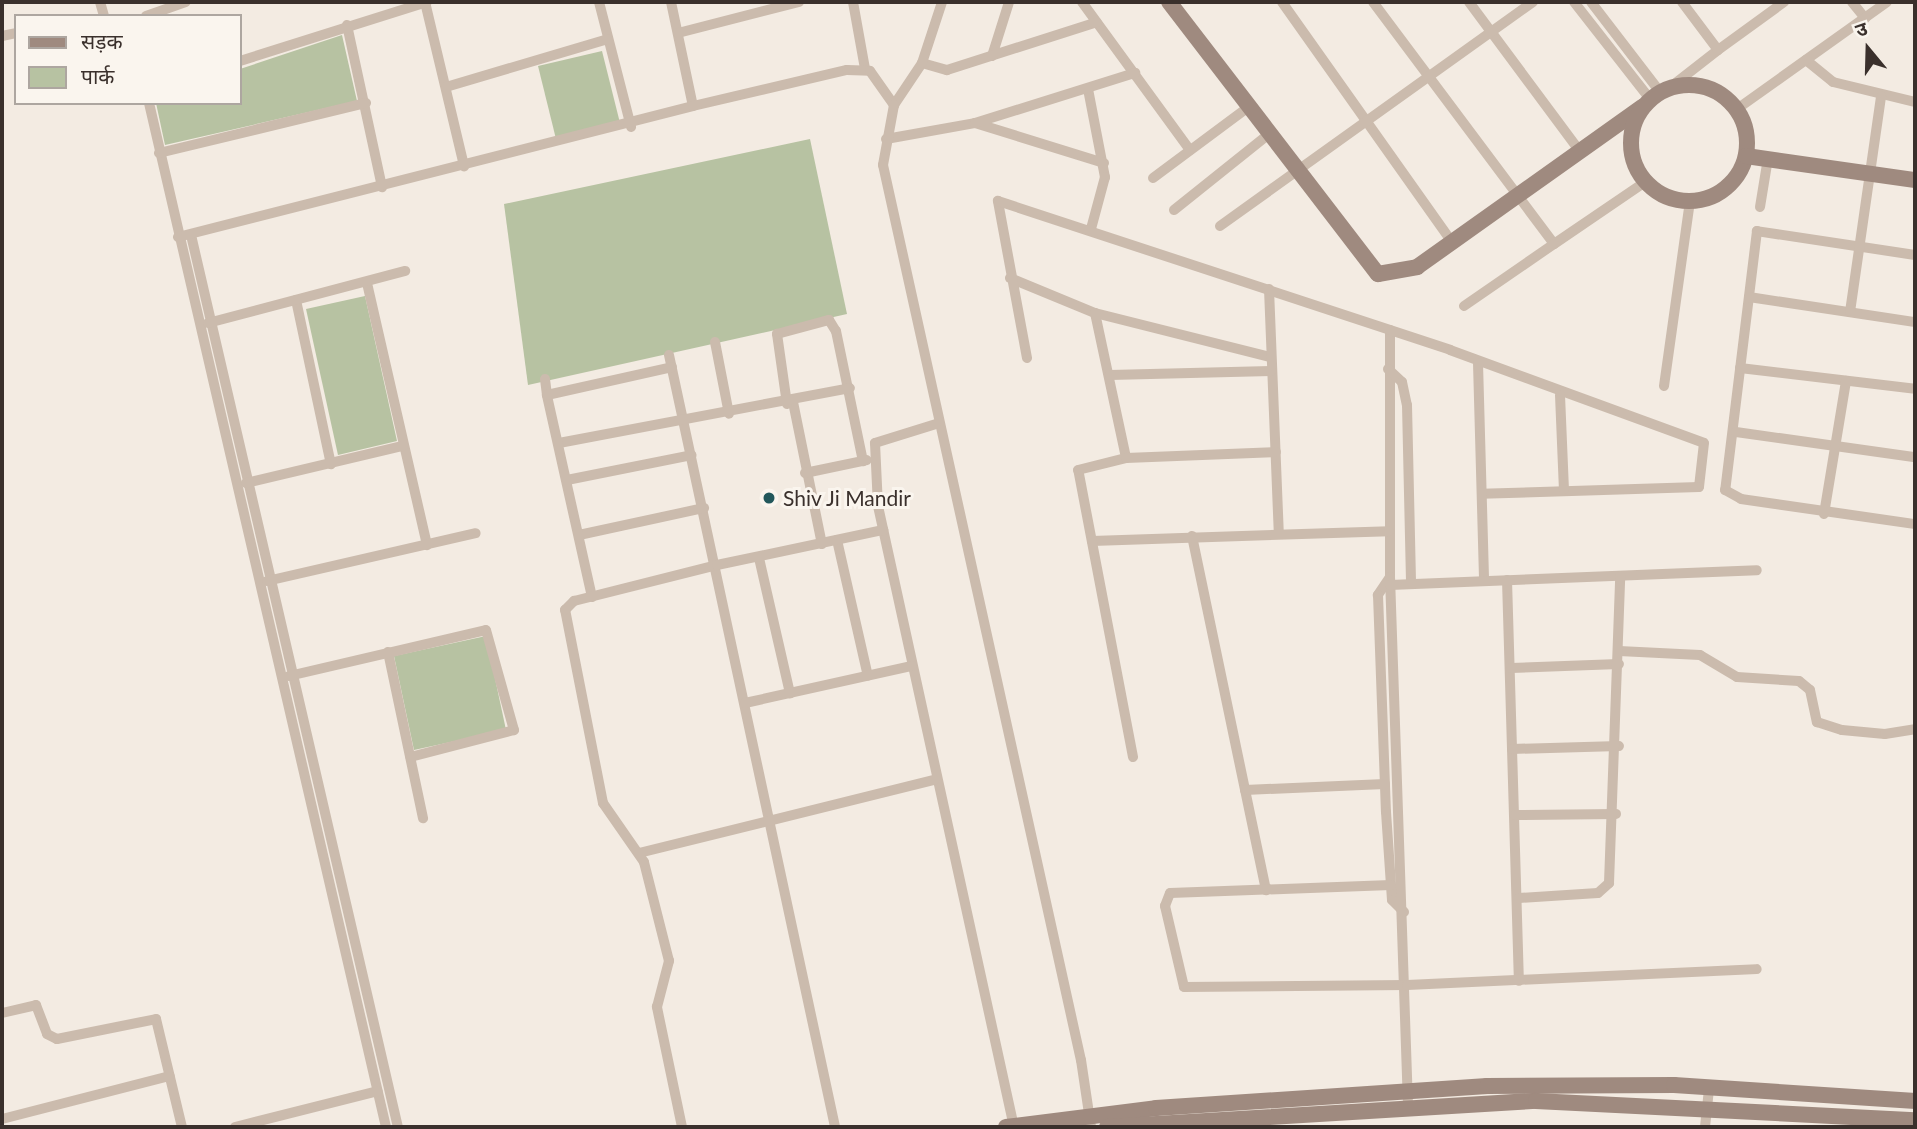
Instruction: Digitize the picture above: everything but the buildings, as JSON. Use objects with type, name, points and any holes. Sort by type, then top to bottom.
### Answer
[{"type":"main road","points":[[1176,4],[1378,274],[1417,267],[1655,97],[1711,88],[1737,109],[1746,156],[1727,187],[1690,202],[1646,182],[1630,145],[1655,97]]},
{"type":"main road","points":[[1746,156],[1915,180]]},
{"type":"main road","points":[[1012,1127],[1408,1099],[1709,1088],[1915,1101]]},
{"type":"main road","points":[[1107,1127],[1408,1099],[1706,1107],[1915,1120]]},
{"type":"street","points":[[152,14],[186,2]]},
{"type":"street","points":[[242,60],[426,2],[464,166]]},
{"type":"street","points":[[598,2],[631,127]]},
{"type":"street","points":[[671,2],[693,106]]},
{"type":"street","points":[[678,33],[799,2]]},
{"type":"street","points":[[853,2],[865,69],[894,105]]},
{"type":"street","points":[[933,2],[937,16]]},
{"type":"street","points":[[942,2],[922,63],[894,105],[883,165],[936,424],[1090,1121]]},
{"type":"street","points":[[992,56],[1009,2]]},
{"type":"street","points":[[1082,2],[1190,150]]},
{"type":"street","points":[[1282,2],[1451,241]]},
{"type":"street","points":[[1373,2],[1426,77],[1554,244]]},
{"type":"street","points":[[1469,2],[1578,150]]},
{"type":"street","points":[[1220,226],[1533,2]]},
{"type":"street","points":[[1574,2],[1655,97]]},
{"type":"street","points":[[1591,2],[1655,97]]},
{"type":"street","points":[[1682,2],[1718,50]]},
{"type":"street","points":[[1655,97],[1718,50],[1770,6],[1784,2]]},
{"type":"street","points":[[1852,2],[1865,19]]},
{"type":"street","points":[[1737,109],[1887,2]]},
{"type":"street","points":[[922,63],[937,71],[1097,22]]},
{"type":"street","points":[[347,25],[382,187]]},
{"type":"street","points":[[446,87],[608,39]]},
{"type":"street","points":[[1806,60],[1833,82],[1881,96],[1915,102]]},
{"type":"street","points":[[178,237],[631,127],[693,106],[865,69]]},
{"type":"street","points":[[886,139],[975,123],[1135,73]]},
{"type":"street","points":[[1088,89],[1104,163],[1091,229]]},
{"type":"street","points":[[1850,313],[1862,248],[1881,96]]},
{"type":"street","points":[[159,153],[366,103]]},
{"type":"street","points":[[149,105],[386,1127]]},
{"type":"street","points":[[1153,178],[1250,106]]},
{"type":"street","points":[[975,123],[1104,163]]},
{"type":"street","points":[[1174,211],[1270,133]]},
{"type":"street","points":[[1760,207],[1768,158]]},
{"type":"street","points":[[1464,306],[1646,182]]},
{"type":"street","points":[[1027,358],[1010,278],[998,201],[1091,229],[1390,330],[1560,394],[1704,443],[1699,487],[1564,489],[1482,494]]},
{"type":"street","points":[[1664,386],[1690,202]]},
{"type":"street","points":[[1915,255],[1757,231],[1727,495],[1825,514],[1915,524]]},
{"type":"street","points":[[191,235],[398,1127]]},
{"type":"street","points":[[201,324],[405,271]]},
{"type":"street","points":[[1010,278],[1095,313],[1270,357]]},
{"type":"street","points":[[367,283],[427,545]]},
{"type":"street","points":[[1269,289],[1279,533]]},
{"type":"street","points":[[1749,297],[1915,322]]},
{"type":"street","points":[[296,300],[331,464]]},
{"type":"street","points":[[1095,313],[1126,458]]},
{"type":"street","points":[[822,544],[777,342],[782,330],[832,322],[868,460],[934,780],[1012,1127]]},
{"type":"street","points":[[1390,330],[1390,581],[1407,985],[1408,1099]]},
{"type":"street","points":[[715,342],[729,414]]},
{"type":"street","points":[[547,394],[670,361],[717,565],[835,1127]]},
{"type":"street","points":[[1478,363],[1484,580]]},
{"type":"street","points":[[1740,368],[1915,389]]},
{"type":"street","points":[[1388,369],[1402,382],[1407,405],[1411,584]]},
{"type":"street","points":[[1110,375],[1271,371]]},
{"type":"street","points":[[545,379],[592,597]]},
{"type":"street","points":[[1825,514],[1846,381]]},
{"type":"street","points":[[559,443],[683,417],[729,414],[790,403],[850,388]]},
{"type":"street","points":[[1560,394],[1564,489]]},
{"type":"street","points":[[805,473],[868,460],[880,439],[936,424]]},
{"type":"street","points":[[1736,432],[1915,457]]},
{"type":"street","points":[[237,485],[403,446]]},
{"type":"street","points":[[1133,757],[1077,470],[1126,458],[1276,452]]},
{"type":"street","points":[[567,480],[692,456]]},
{"type":"street","points":[[579,535],[704,508]]},
{"type":"street","points":[[682,1127],[657,1016],[669,961],[639,853],[603,803],[566,618],[567,604],[717,565],[883,530]]},
{"type":"street","points":[[1092,541],[1389,531]]},
{"type":"street","points":[[259,583],[476,533]]},
{"type":"street","points":[[1192,536],[1266,890]]},
{"type":"street","points":[[837,540],[868,676]]},
{"type":"street","points":[[759,558],[790,693]]},
{"type":"street","points":[[1390,581],[1411,584],[1757,570]]},
{"type":"street","points":[[1519,898],[1606,889],[1616,814],[1620,576]]},
{"type":"street","points":[[1507,580],[1519,898],[1519,981]]},
{"type":"street","points":[[1390,581],[1378,595],[1385,784],[1394,909],[1404,912]]},
{"type":"street","points":[[280,678],[486,630],[515,727],[508,736],[410,757]]},
{"type":"street","points":[[1619,651],[1700,654],[1737,677],[1799,681],[1810,690],[1817,722],[1842,730],[1885,734],[1915,729]]},
{"type":"street","points":[[388,652],[423,818]]},
{"type":"street","points":[[1511,668],[1619,664]]},
{"type":"street","points":[[745,703],[912,666]]},
{"type":"street","points":[[1512,748],[1619,746]]},
{"type":"street","points":[[639,853],[771,824],[934,780]]},
{"type":"street","points":[[1245,790],[1385,784]]},
{"type":"street","points":[[1515,815],[1616,814]]},
{"type":"street","points":[[1391,885],[1166,896],[1187,990],[1519,981],[1757,969]]},
{"type":"street","points":[[2,1013],[36,1005],[47,1034],[57,1039],[155,1018],[182,1127]]},
{"type":"street","points":[[2,1119],[170,1076]]},
{"type":"street","points":[[1705,1127],[1709,1088]]},
{"type":"street","points":[[235,1127],[377,1091]]},
{"type":"green space","points":[[342,35],[357,101],[165,145],[156,105],[242,105],[242,68]]},
{"type":"green space","points":[[602,51],[620,123],[556,139],[538,66]]},
{"type":"green space","points":[[810,139],[847,314],[528,385],[504,204]]},
{"type":"green space","points":[[365,296],[397,441],[338,455],[306,309]]},
{"type":"green space","points":[[486,636],[506,730],[414,750],[394,656]]},
{"type":"place","name":"Shiv Ji Mandir","points":[[769,498]]}]
